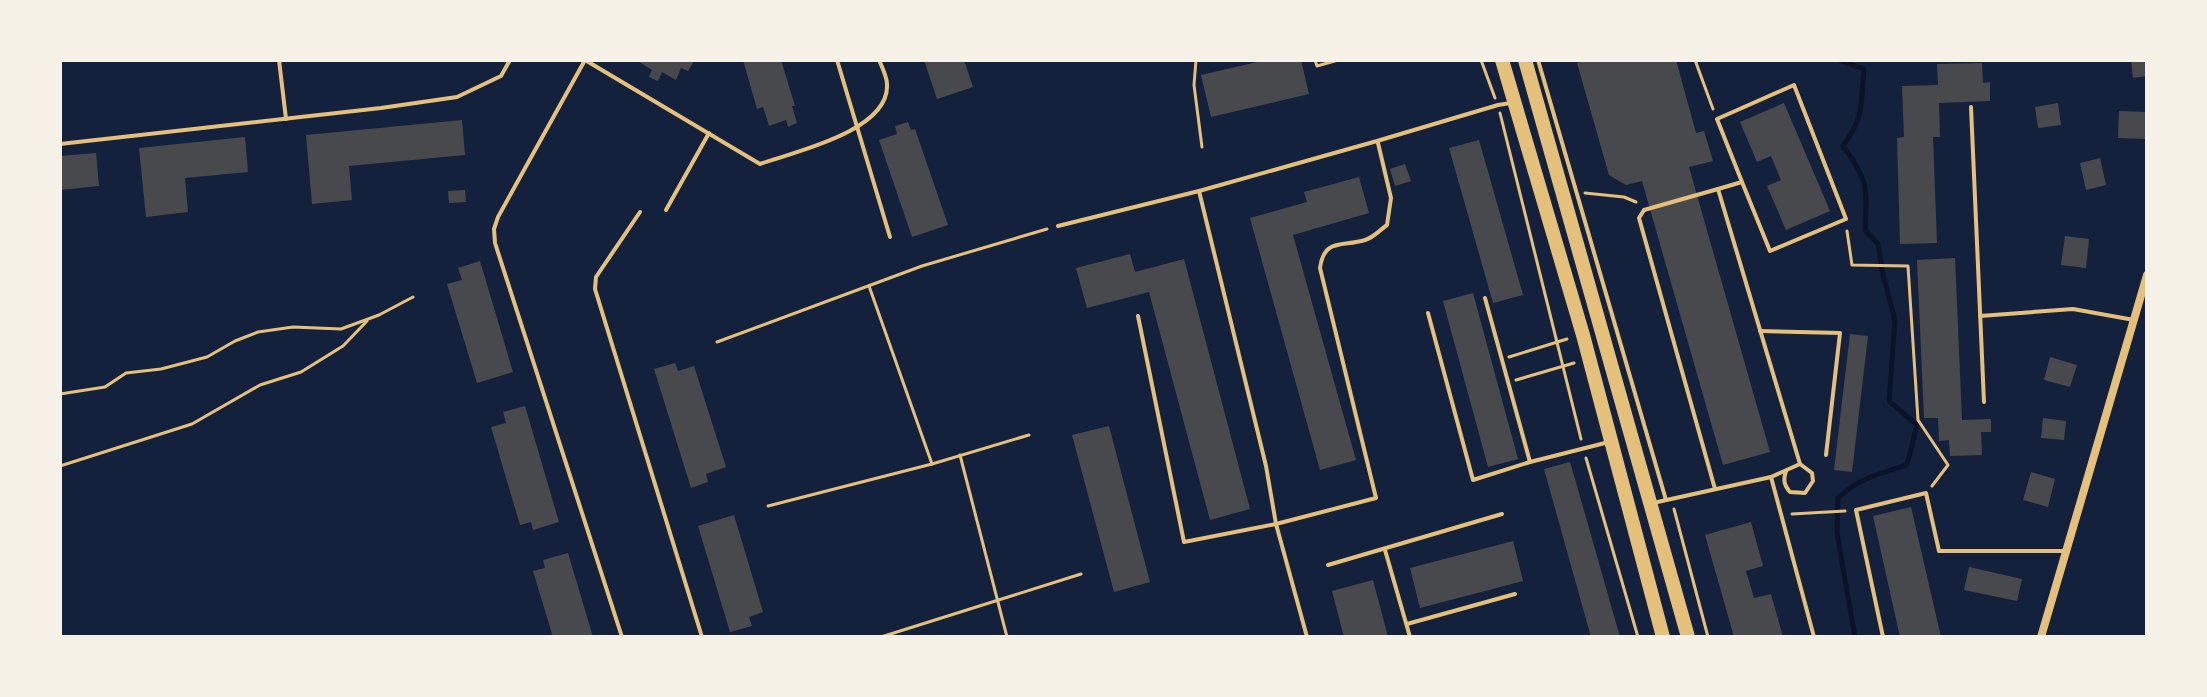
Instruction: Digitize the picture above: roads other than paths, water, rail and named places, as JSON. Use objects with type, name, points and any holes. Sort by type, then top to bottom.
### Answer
[{"type":"main road","points":[[1502,60],[1583,335],[1663,637]]},
{"type":"main road","points":[[1531,61],[1688,637]]},
{"type":"street","points":[[2041,637],[2147,275]]},
{"type":"lane","points":[[279,60],[286,119]]},
{"type":"lane","points":[[60,144],[457,97],[501,76],[510,60]]},
{"type":"lane","points":[[622,637],[495,243],[494,229],[498,217],[585,60],[760,164],[857,128],[885,99],[887,83],[879,60]]},
{"type":"lane","points":[[837,60],[890,237]]},
{"type":"lane","points":[[1531,61],[1666,500]]},
{"type":"lane","points":[[1794,85],[1846,219],[1770,251],[1742,182],[1717,119],[1794,85]]},
{"type":"lane","points":[[1058,226],[1199,191],[1513,103]]},
{"type":"lane","points":[[1971,107],[1984,402]]},
{"type":"lane","points":[[666,210],[709,133]]},
{"type":"lane","points":[[1138,316],[1184,542],[1276,524],[1376,498],[1320,268],[1322,255],[1331,246],[1368,239],[1387,225],[1391,198],[1377,141]]},
{"type":"lane","points":[[1715,489],[1639,218],[1644,210],[1742,182]]},
{"type":"lane","points":[[1718,189],[1800,464],[1812,473],[1811,488],[1805,493],[1790,492],[1783,479],[1786,471]]},
{"type":"lane","points":[[1199,191],[1266,466],[1276,524],[1307,637]]},
{"type":"lane","points":[[640,212],[596,277],[595,289],[702,637]]},
{"type":"lane","points":[[1485,298],[1530,462]]},
{"type":"lane","points":[[1980,316],[2073,309],[2134,320]]},
{"type":"lane","points":[[1428,313],[1473,480],[1612,441]]},
{"type":"lane","points":[[1760,331],[1840,333],[1826,455]]},
{"type":"lane","points":[[1651,504],[1771,477],[1800,464]]},
{"type":"lane","points":[[1771,477],[1814,637]]},
{"type":"lane","points":[[1883,637],[1856,510],[1926,493],[1939,551],[2066,551]]},
{"type":"lane","points":[[1328,565],[1502,514]]},
{"type":"lane","points":[[1385,550],[1410,637]]},
{"type":"lane","points":[[1407,624],[1515,594]]},
{"type":"waterway","points":[[1839,60],[1864,69],[1858,118],[1843,146],[1862,177],[1866,204],[1865,230],[1878,244],[1895,320],[1889,401],[1917,425],[1907,465],[1861,481],[1838,498],[1837,533],[1855,637]]}]
